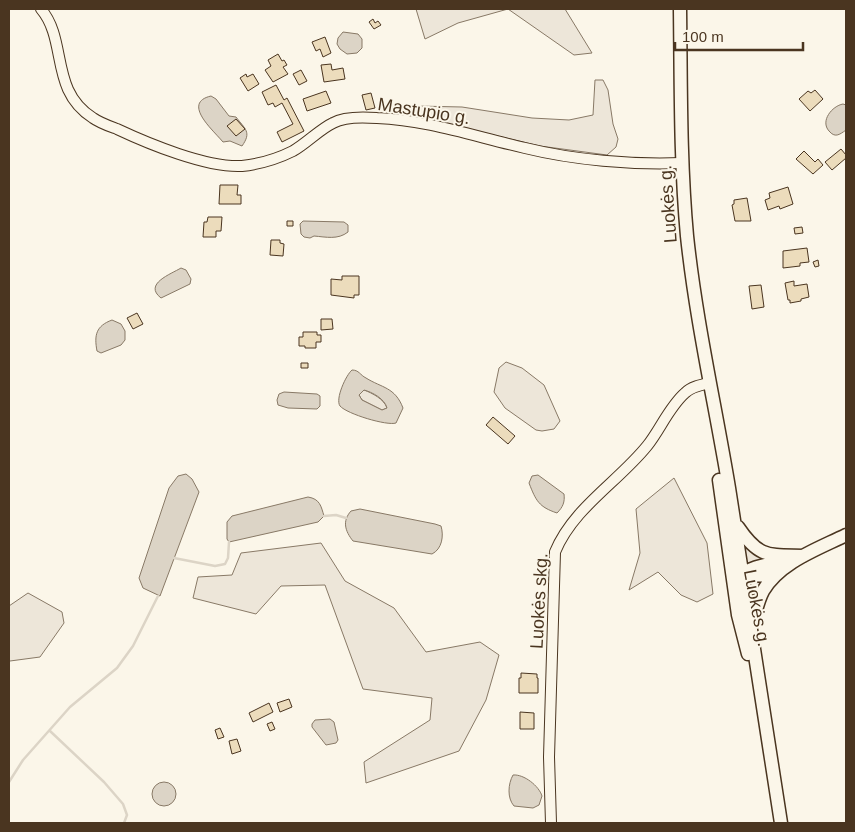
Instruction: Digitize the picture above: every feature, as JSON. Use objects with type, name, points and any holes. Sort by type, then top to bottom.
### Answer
[{"type":"main road","name":"Luokės g.","points":[[680,9],[682,163],[687,236],[710,389],[722,445],[752,628],[762,708],[781,823]]},
{"type":"main road","name":"Luokės g.","points":[[710,389],[714,446],[738,615],[762,708]]},
{"type":"main road","points":[[734,522],[746,540],[764,553],[803,556]]},
{"type":"main road","points":[[752,628],[759,600],[772,579],[803,556],[846,535]]},
{"type":"main road","points":[[733,583],[743,572],[803,556]]},
{"type":"main road","points":[[731,564],[743,572],[760,577],[784,569]]},
{"type":"street","name":"Mastupio g.","points":[[41,9],[47,16],[52,28],[64,84],[82,109],[93,118],[156,146],[214,164],[241,166],[263,163],[293,150],[333,122],[355,117],[379,118],[436,126],[560,156],[654,164],[682,163]]},
{"type":"street","name":"Luokės skg.","points":[[551,823],[549,758],[555,552],[560,542],[592,500],[621,475],[647,447],[684,394],[696,386],[710,389]]},
{"type":"shaded area","points":[[416,9],[508,9],[458,23],[425,39]]},
{"type":"shaded area","points":[[508,9],[565,9],[592,53],[574,55]]},
{"type":"shaded area","points":[[343,32],[358,34],[362,39],[362,48],[357,53],[347,54],[340,49],[337,44],[338,38]]},
{"type":"shaded area","points":[[595,80],[603,80],[608,90],[613,124],[618,139],[616,147],[607,155],[540,146],[408,115],[416,106],[462,107],[532,118],[569,120],[593,115]]},
{"type":"shaded area","points":[[211,96],[216,99],[229,116],[236,117],[246,131],[247,137],[242,146],[230,141],[223,142],[202,118],[199,105],[203,100]]},
{"type":"shaded area","points":[[843,104],[846,105],[846,130],[835,135],[827,127],[828,114]]},
{"type":"shaded area","points":[[303,221],[344,222],[348,225],[348,232],[336,237],[304,237],[301,234],[300,224]]},
{"type":"shaded area","points":[[181,268],[186,270],[191,279],[190,284],[161,298],[156,293],[155,288],[157,284],[166,276]]},
{"type":"shaded area","points":[[112,320],[121,324],[125,331],[125,340],[121,345],[101,353],[97,351],[97,332],[102,325]]},
{"type":"shaded area","points":[[506,362],[522,368],[544,385],[560,421],[554,429],[536,430],[505,408],[494,392],[499,368]]},
{"type":"shaded area","points":[[352,370],[356,371],[388,389],[396,396],[403,408],[396,423],[384,423],[367,419],[340,406],[340,393]],"holes":[[[364,390],[381,399],[387,408],[382,410],[362,400],[359,395]]]},
{"type":"shaded area","points":[[364,390],[381,399],[387,408],[382,410],[362,400],[359,395]]},
{"type":"shaded area","points":[[284,392],[317,394],[320,396],[320,406],[317,409],[288,408],[278,405],[279,394]]},
{"type":"shaded area","points":[[186,474],[192,479],[199,492],[160,596],[143,588],[139,578],[169,488],[178,476]]},
{"type":"shaded area","points":[[538,475],[564,494],[563,504],[557,513],[542,506],[534,494],[529,483],[532,476]]},
{"type":"shaded area","points":[[674,478],[707,543],[713,594],[697,602],[681,595],[658,572],[629,590],[640,553],[636,509]]},
{"type":"shaded area","points":[[308,497],[318,501],[321,506],[324,516],[318,522],[229,542],[227,539],[227,522],[232,516]]},
{"type":"shaded area","points":[[360,509],[441,526],[442,538],[440,546],[432,554],[353,541],[346,530],[346,518],[351,511]]},
{"type":"shaded area","points":[[743,541],[766,558],[746,567]]},
{"type":"shaded area","points":[[321,543],[345,581],[394,608],[426,652],[480,642],[499,655],[486,700],[459,751],[366,783],[364,762],[430,720],[432,698],[363,689],[325,585],[281,586],[256,614],[193,598],[198,577],[232,575],[241,553]]},
{"type":"shaded area","points":[[749,579],[762,582],[753,603]]},
{"type":"shaded area","points":[[28,593],[62,612],[64,623],[40,657],[10,661],[9,606]]},
{"type":"shaded area","points":[[330,719],[334,722],[338,740],[336,743],[326,745],[312,727],[312,724],[315,720]]},
{"type":"shaded area","points":[[513,775],[522,776],[538,788],[542,796],[539,805],[533,808],[514,806],[510,799],[509,791]]},
{"type":"shaded area","points":[[159,782],[169,782],[176,789],[176,799],[169,806],[159,806],[152,799],[152,789]]},
{"type":"building","points":[[373,19],[375,23],[378,21],[381,25],[374,29],[369,22]]},
{"type":"building","points":[[325,37],[331,53],[323,57],[320,49],[316,51],[312,42]]},
{"type":"building","points":[[278,54],[287,65],[283,67],[288,74],[273,82],[265,70],[271,66],[268,60]]},
{"type":"building","points":[[331,64],[332,70],[343,68],[345,79],[324,82],[321,65]]},
{"type":"building","points":[[301,70],[307,81],[299,85],[293,74]]},
{"type":"building","points":[[246,74],[247,77],[253,74],[259,84],[248,91],[240,78]]},
{"type":"building","points":[[276,85],[284,100],[287,98],[304,131],[282,142],[277,132],[293,124],[282,103],[275,107],[273,103],[268,105],[262,92]]},
{"type":"building","points":[[815,90],[823,99],[810,111],[799,99],[808,91],[811,93]]},
{"type":"building","points":[[326,91],[331,103],[307,111],[303,99]]},
{"type":"building","points":[[371,93],[375,108],[366,110],[362,95]]},
{"type":"building","points":[[236,119],[245,129],[236,136],[227,126]]},
{"type":"building","points":[[841,149],[846,158],[832,170],[825,162]]},
{"type":"building","points":[[804,151],[815,162],[818,159],[823,165],[813,174],[796,159]]},
{"type":"building","points":[[220,185],[238,185],[237,195],[241,195],[241,204],[219,204]]},
{"type":"building","points":[[788,187],[793,204],[780,209],[779,206],[768,210],[765,200],[770,198],[769,193]]},
{"type":"building","points":[[747,198],[751,221],[735,221],[732,205],[734,200]]},
{"type":"building","points":[[208,217],[222,217],[221,231],[216,231],[216,237],[203,237],[204,222],[207,222]]},
{"type":"building","points":[[287,221],[293,221],[293,226],[287,226]]},
{"type":"building","points":[[802,227],[803,233],[795,234],[794,228]]},
{"type":"building","points":[[271,240],[280,240],[280,243],[284,244],[283,256],[270,255]]},
{"type":"building","points":[[807,248],[809,262],[800,263],[800,266],[783,268],[783,251]]},
{"type":"building","points":[[818,260],[819,266],[815,267],[813,262]]},
{"type":"building","points":[[342,276],[359,276],[359,295],[354,295],[354,298],[331,295],[331,279],[342,280]]},
{"type":"building","points":[[794,281],[794,286],[807,284],[809,297],[790,303],[785,283]]},
{"type":"building","points":[[761,285],[764,307],[752,309],[749,286]]},
{"type":"building","points":[[137,313],[143,324],[133,329],[127,318]]},
{"type":"building","points":[[321,319],[332,319],[333,329],[321,330]]},
{"type":"building","points":[[303,332],[317,332],[317,335],[321,335],[321,342],[316,342],[316,348],[299,346],[299,337],[303,337]]},
{"type":"building","points":[[301,363],[308,363],[308,368],[301,368]]},
{"type":"building","points":[[493,417],[515,436],[508,444],[486,425]]},
{"type":"building","points":[[521,673],[537,674],[538,693],[519,693]]},
{"type":"building","points":[[289,699],[292,707],[280,712],[277,703]]},
{"type":"building","points":[[269,703],[273,712],[253,722],[249,713]]},
{"type":"building","points":[[520,712],[534,713],[534,729],[520,729]]},
{"type":"building","points":[[272,722],[275,729],[270,731],[267,724]]},
{"type":"building","points":[[220,728],[224,737],[218,739],[215,730]]},
{"type":"building","points":[[237,739],[241,751],[232,754],[229,741]]},
{"type":"waterway","points":[[324,516],[336,515],[346,518]]},
{"type":"waterway","points":[[174,558],[215,566],[225,564],[228,558],[229,542]]},
{"type":"waterway","points":[[9,782],[23,760],[70,707],[117,668],[133,646],[158,596]]},
{"type":"waterway","points":[[50,731],[104,782],[123,804],[127,815],[124,823]]}]
